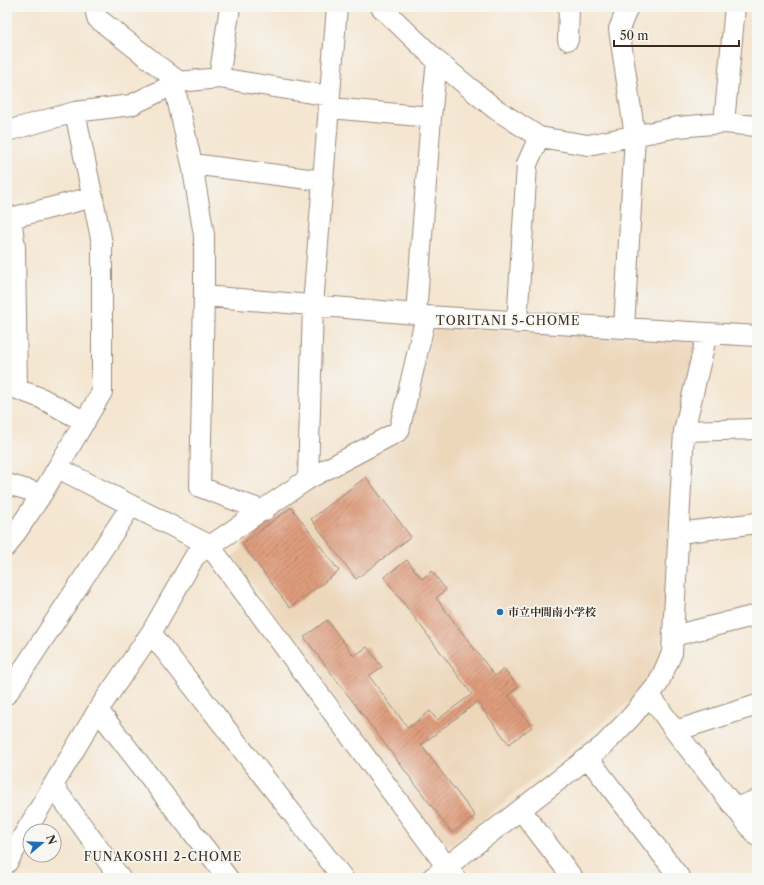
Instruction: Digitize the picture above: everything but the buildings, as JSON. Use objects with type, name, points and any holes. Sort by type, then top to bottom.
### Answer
[{"type":"street","points":[[95,7],[97,18],[176,84],[204,235],[200,487],[264,511]]},
{"type":"street","points":[[219,78],[230,7]]},
{"type":"street","points":[[308,479],[313,305],[337,7]]},
{"type":"street","points":[[381,7],[437,61],[494,108],[539,137],[588,145],[678,127],[724,123],[757,126]]},
{"type":"street","points":[[568,40],[569,7]]},
{"type":"street","points":[[624,328],[634,136],[619,29],[628,7]]},
{"type":"street","points":[[724,123],[736,7]]},
{"type":"street","points":[[7,863],[98,710],[152,633],[195,556],[208,545],[264,511],[308,479],[399,431],[421,315],[431,117],[437,61]]},
{"type":"street","points":[[7,131],[75,112],[131,105],[176,84],[219,78],[330,102],[431,117]]},
{"type":"street","points":[[7,546],[42,494],[102,392],[102,243],[75,112]]},
{"type":"street","points":[[517,323],[527,164],[539,137]]},
{"type":"street","points":[[192,164],[324,181]]},
{"type":"street","points":[[85,422],[41,398],[17,389],[15,247],[11,218],[92,197]]},
{"type":"street","points":[[204,296],[517,323],[757,336]]},
{"type":"street","points":[[58,468],[208,545],[445,874],[521,810],[604,745],[650,695],[658,684],[672,653],[684,431],[707,334]]},
{"type":"street","points":[[684,431],[757,429]]},
{"type":"street","points":[[7,484],[42,494]]},
{"type":"street","points":[[7,694],[131,506]]},
{"type":"street","points":[[679,533],[757,523]]},
{"type":"street","points":[[673,636],[757,615]]},
{"type":"street","points":[[152,633],[343,878]]},
{"type":"street","points":[[650,695],[675,731],[757,836]]},
{"type":"street","points":[[675,731],[757,705]]},
{"type":"street","points":[[98,710],[228,878]]},
{"type":"street","points":[[588,758],[680,878]]},
{"type":"street","points":[[53,786],[120,878]]},
{"type":"street","points":[[735,808],[757,800]]},
{"type":"street","points":[[521,810],[573,878]]},
{"type":"shaded area","points":[[434,326],[696,340],[664,634],[659,661],[649,681],[627,703],[445,850],[233,557],[287,499],[406,437]]},
{"type":"place","name":"市立中間南小学校","points":[[500,612]]},
{"type":"district","name":"TORITANI 5-CHOME","points":[[508,321]]},
{"type":"district","name":"FUNAKOSHI 2-CHOME","points":[[163,857]]}]
